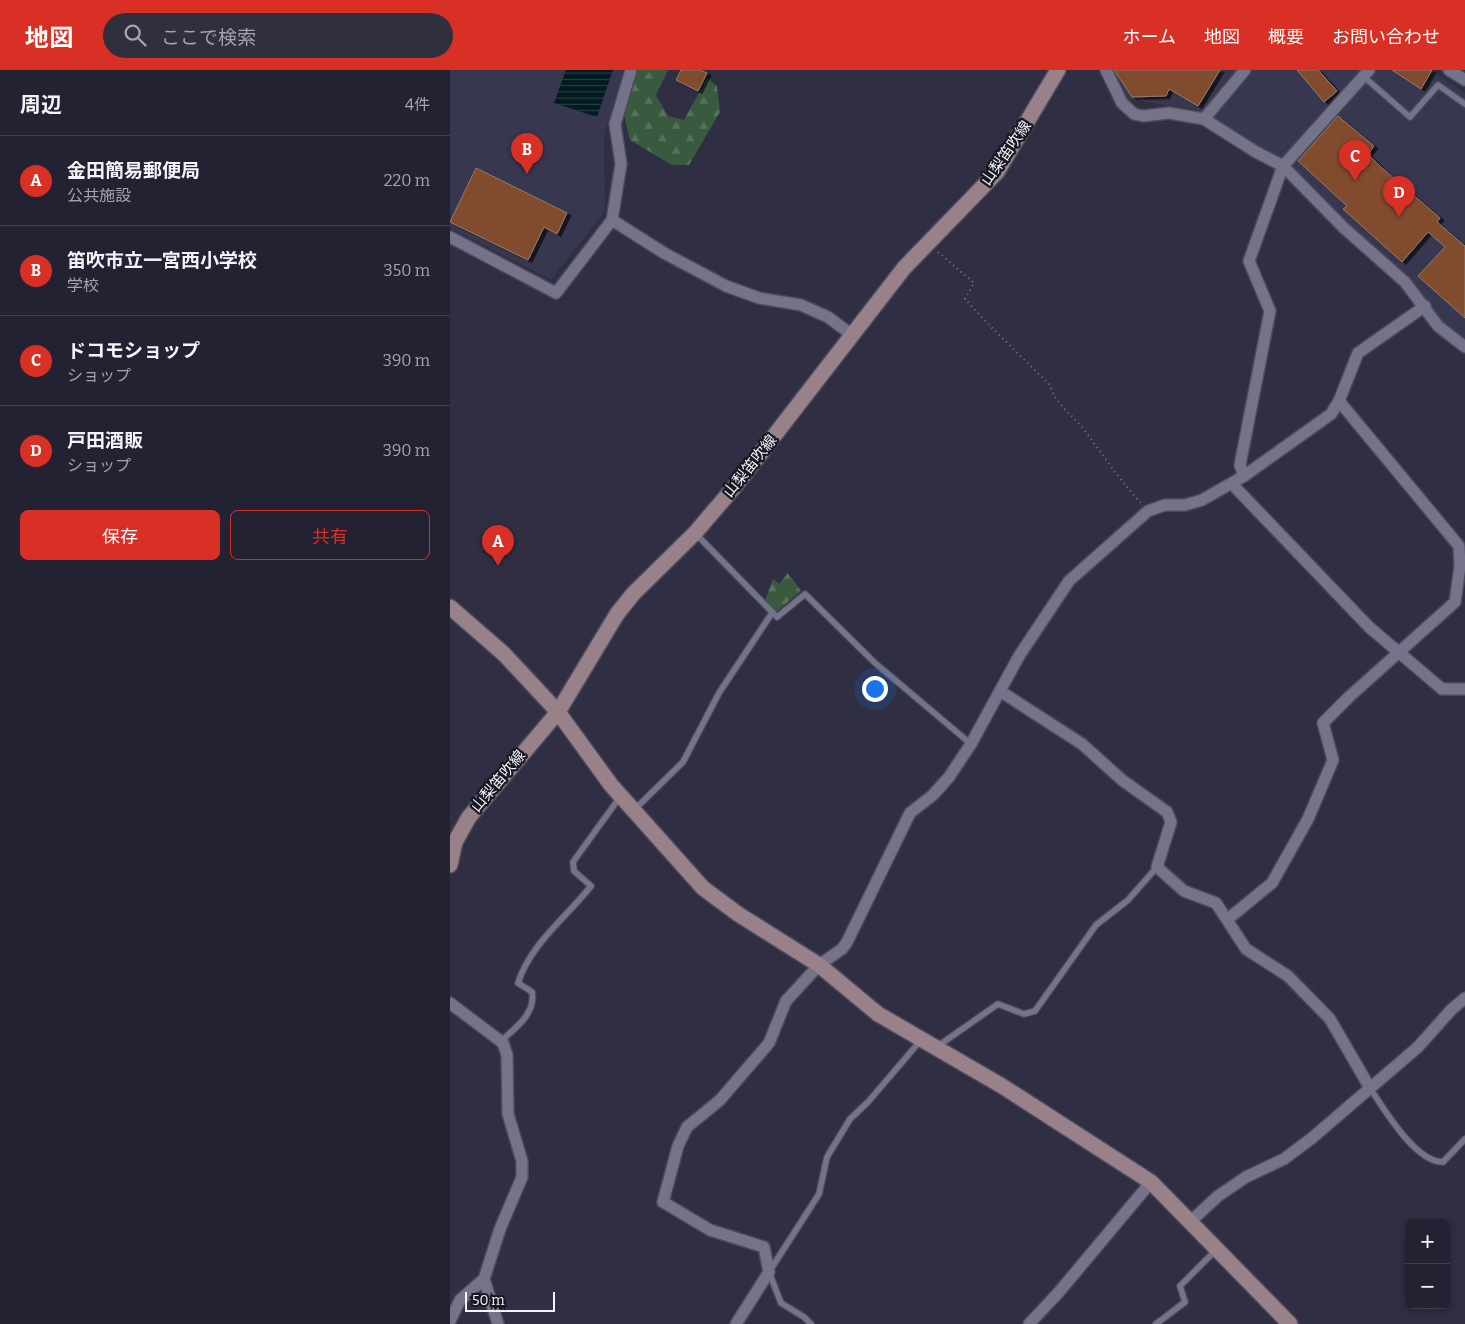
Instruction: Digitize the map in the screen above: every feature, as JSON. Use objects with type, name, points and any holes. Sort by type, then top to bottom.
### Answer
[{"type":"street","points":[[450,237],[556,293],[612,220],[621,164],[616,124],[631,70]]},
{"type":"street","name":"山梨笛吹線","points":[[450,865],[452,841],[469,817],[558,712],[617,614],[634,594],[695,533],[742,478],[904,268],[927,242],[997,172],[1058,70]]},
{"type":"street","points":[[1106,70],[1122,103],[1134,114],[1144,116],[1170,113],[1204,119],[1256,152],[1283,166],[1344,228],[1405,282],[1425,306],[1438,326],[1465,347]]},
{"type":"street","points":[[1204,119],[1245,70]]},
{"type":"street","points":[[1449,70],[1465,80]]},
{"type":"street","points":[[1244,476],[1240,465],[1270,311],[1249,261],[1283,166],[1366,73]]},
{"type":"street","points":[[612,220],[664,253],[726,286],[759,298],[801,305],[828,317],[852,335]]},
{"type":"street","points":[[736,1324],[769,1272],[764,1247],[710,1230],[662,1202],[678,1146],[686,1127],[720,1100],[769,1043],[786,1001],[819,965],[842,949],[847,942],[910,813],[933,795],[949,777],[970,744],[1019,656],[1069,581],[1148,511],[1165,505],[1186,505],[1202,500],[1244,476],[1331,414],[1339,401],[1358,353],[1425,306]]},
{"type":"street","points":[[1228,920],[1272,883],[1308,820],[1333,760],[1323,723],[1350,696],[1460,605],[1462,564],[1459,546],[1339,401]]},
{"type":"street","points":[[1232,484],[1369,628],[1442,689],[1465,689]]},
{"type":"street","points":[[450,607],[504,654],[558,712],[621,796],[703,888],[738,914],[819,965],[878,1014],[1002,1086],[1151,1182],[1290,1324]]},
{"type":"street","points":[[1000,691],[1082,744],[1122,780],[1167,812],[1171,822],[1157,867],[1184,891],[1216,903],[1246,949],[1288,976],[1330,1019],[1370,1088]]},
{"type":"street","points":[[1190,1222],[1218,1196],[1246,1177],[1284,1159],[1312,1138],[1418,1048],[1451,1010],[1465,998]]},
{"type":"street","points":[[450,1003],[501,1041],[507,1056],[508,1114],[522,1161],[522,1177],[500,1229],[484,1279],[460,1300],[450,1322]]},
{"type":"street","points":[[1029,1324],[1059,1292],[1151,1182]]},
{"type":"street","points":[[484,1279],[498,1324]]},
{"type":"lane","points":[[1366,73],[1410,118],[1438,85],[1465,104]]},
{"type":"lane","points":[[695,533],[778,617],[805,594],[875,663],[970,744]]},
{"type":"lane","points":[[634,810],[682,762],[719,693],[772,613]]},
{"type":"lane","points":[[501,1041],[524,1020],[534,1001],[532,992],[518,982],[521,972],[543,939],[591,886],[574,870],[573,862],[621,796]]},
{"type":"lane","points":[[937,1047],[998,1004],[1024,1014],[1035,1011],[1096,925],[1128,900],[1157,867]]},
{"type":"lane","points":[[811,1324],[804,1317],[781,1303],[769,1272],[819,1194],[827,1157],[850,1119],[868,1102],[922,1039]]},
{"type":"lane","points":[[1370,1088],[1391,1120],[1417,1149],[1435,1162],[1443,1162],[1465,1138]]},
{"type":"lane","points":[[1156,1324],[1185,1302],[1180,1286],[1217,1248]]},
{"type":"path","points":[[927,242],[974,283],[964,299],[1050,385],[1053,396],[1082,428],[1121,482],[1148,511]]},
{"type":"shaded area","points":[[450,70],[623,70],[604,137],[605,211],[551,280],[450,228]]},
{"type":"shaded area","points":[[566,70],[613,70],[597,117],[554,103]]},
{"type":"shaded area","points":[[1111,70],[1430,70],[1465,93],[1465,343],[1444,328],[1423,295],[1407,278],[1340,218],[1282,160],[1203,111],[1128,99]]},
{"type":"green space","points":[[636,70],[668,70],[656,95],[668,116],[684,120],[707,78],[717,86],[720,112],[689,165],[672,165],[630,140],[623,110]]},
{"type":"green space","points":[[788,573],[801,591],[776,612],[765,600],[773,579],[779,584]]},
{"type":"building","points":[[681,70],[700,70],[707,73],[698,91],[676,80]]},
{"type":"building","points":[[1114,70],[1220,70],[1198,106],[1169,89],[1166,96],[1132,97]]},
{"type":"building","points":[[1297,70],[1318,70],[1337,91],[1324,102]]},
{"type":"building","points":[[1392,70],[1432,70],[1421,89]]},
{"type":"building","points":[[1338,116],[1374,146],[1368,154],[1440,218],[1437,222],[1465,246],[1465,318],[1418,276],[1445,247],[1428,232],[1402,262],[1343,209],[1347,206],[1298,161]]},
{"type":"building","points":[[476,168],[567,213],[557,234],[544,227],[528,260],[450,222]]},
{"type":"place","name":"笛吹市立一宮西小学校","points":[[527,174]]},
{"type":"place","name":"ドコモショップ","points":[[1355,181]]},
{"type":"place","name":"戸田酒販","points":[[1399,217]]},
{"type":"place","name":"金田簡易郵便局","points":[[498,566]]}]
